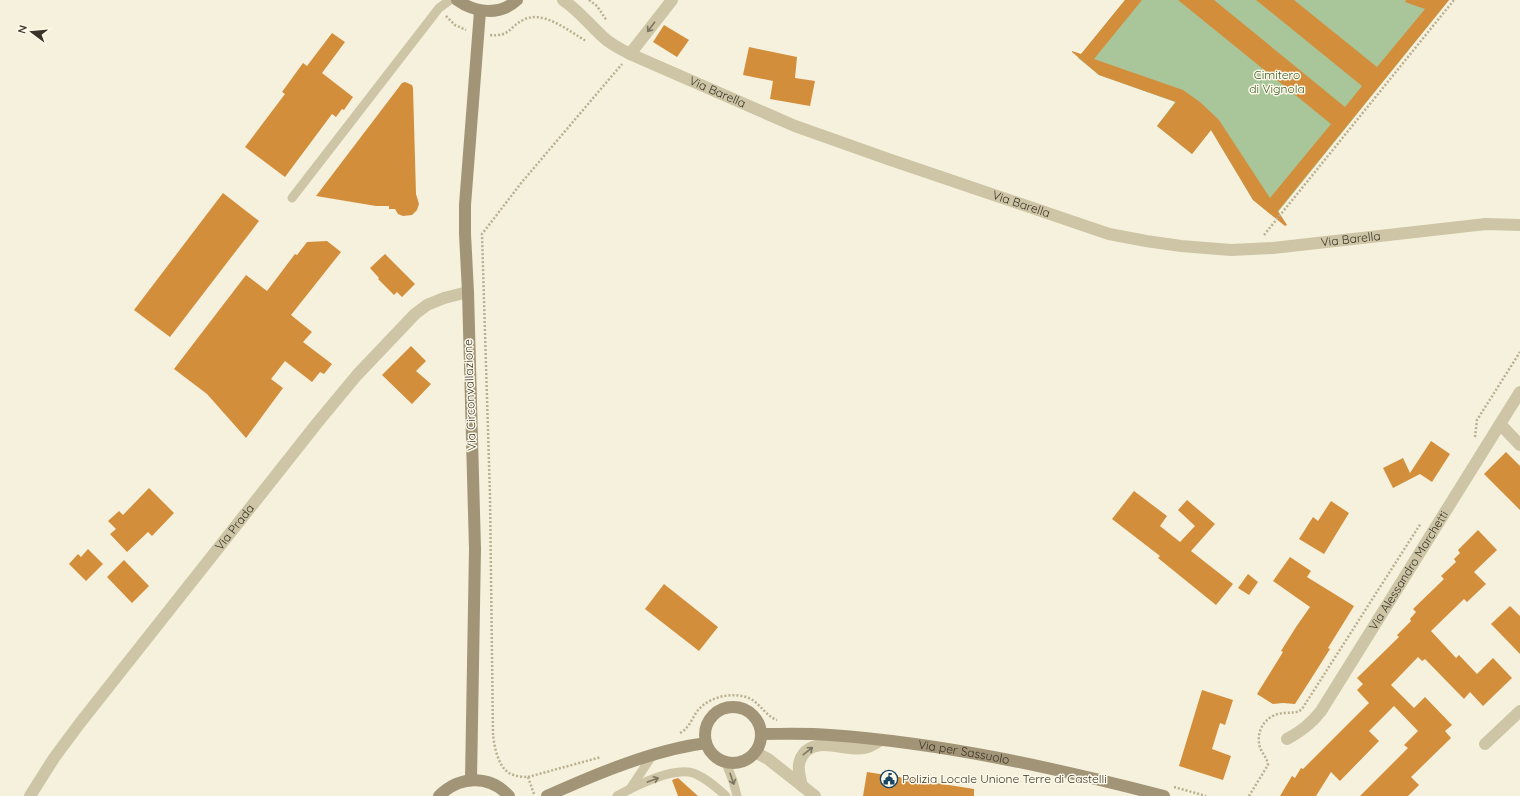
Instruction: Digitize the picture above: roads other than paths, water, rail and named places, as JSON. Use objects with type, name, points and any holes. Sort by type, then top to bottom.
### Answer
[{"type":"main road","points":[[457,0],[466,6],[480,11],[492,11],[504,8],[517,0]]},
{"type":"main road","name":"Via Circonvallazione","points":[[471,780],[475,549],[465,205],[480,11]]},
{"type":"main road","points":[[728,708],[743,710],[750,714],[759,726],[761,734],[755,752],[742,762],[734,763],[726,763],[713,755],[706,743],[705,735],[709,720],[714,714],[728,708]]},
{"type":"main road","name":"Via per Sassuolo","points":[[761,734],[829,735],[881,740],[986,756],[1082,776],[1164,796]]},
{"type":"main road","points":[[547,796],[594,776],[652,756],[677,748],[706,743]]},
{"type":"main road","points":[[439,796],[446,789],[458,782],[471,780],[483,780],[494,784],[504,790],[509,796]]},
{"type":"street","name":"Via Barella","points":[[563,0],[583,17],[602,37],[630,54],[795,126],[1109,234],[1146,242],[1231,250],[1273,248],[1479,224],[1520,225]]},
{"type":"street","points":[[630,54],[672,0]]},
{"type":"street","name":"Via Prada","points":[[30,796],[54,758],[80,723],[357,376],[415,314],[427,305],[444,298],[468,292]]},
{"type":"street","name":"Via Alessandro Marchetti","points":[[1287,739],[1312,723],[1321,711],[1520,392]]},
{"type":"street","points":[[1500,424],[1520,445]]},
{"type":"street","points":[[1485,744],[1520,711]]},
{"type":"street","points":[[802,786],[798,765],[808,750],[814,746],[826,745],[863,749],[881,740]]},
{"type":"street","points":[[755,752],[768,759],[815,796]]},
{"type":"lane","points":[[292,198],[439,8],[450,0]]},
{"type":"lane","points":[[630,789],[652,756]]},
{"type":"lane","points":[[726,763],[737,796]]},
{"type":"lane","points":[[618,796],[630,789],[665,776],[686,772],[700,776],[726,796]]},
{"type":"place","name":"Polizia Locale Unione Terre di Castelli","points":[[889,779]]},
{"type":"park label","name":"Cimitero di Vignola","points":[[1277,82]]}]
